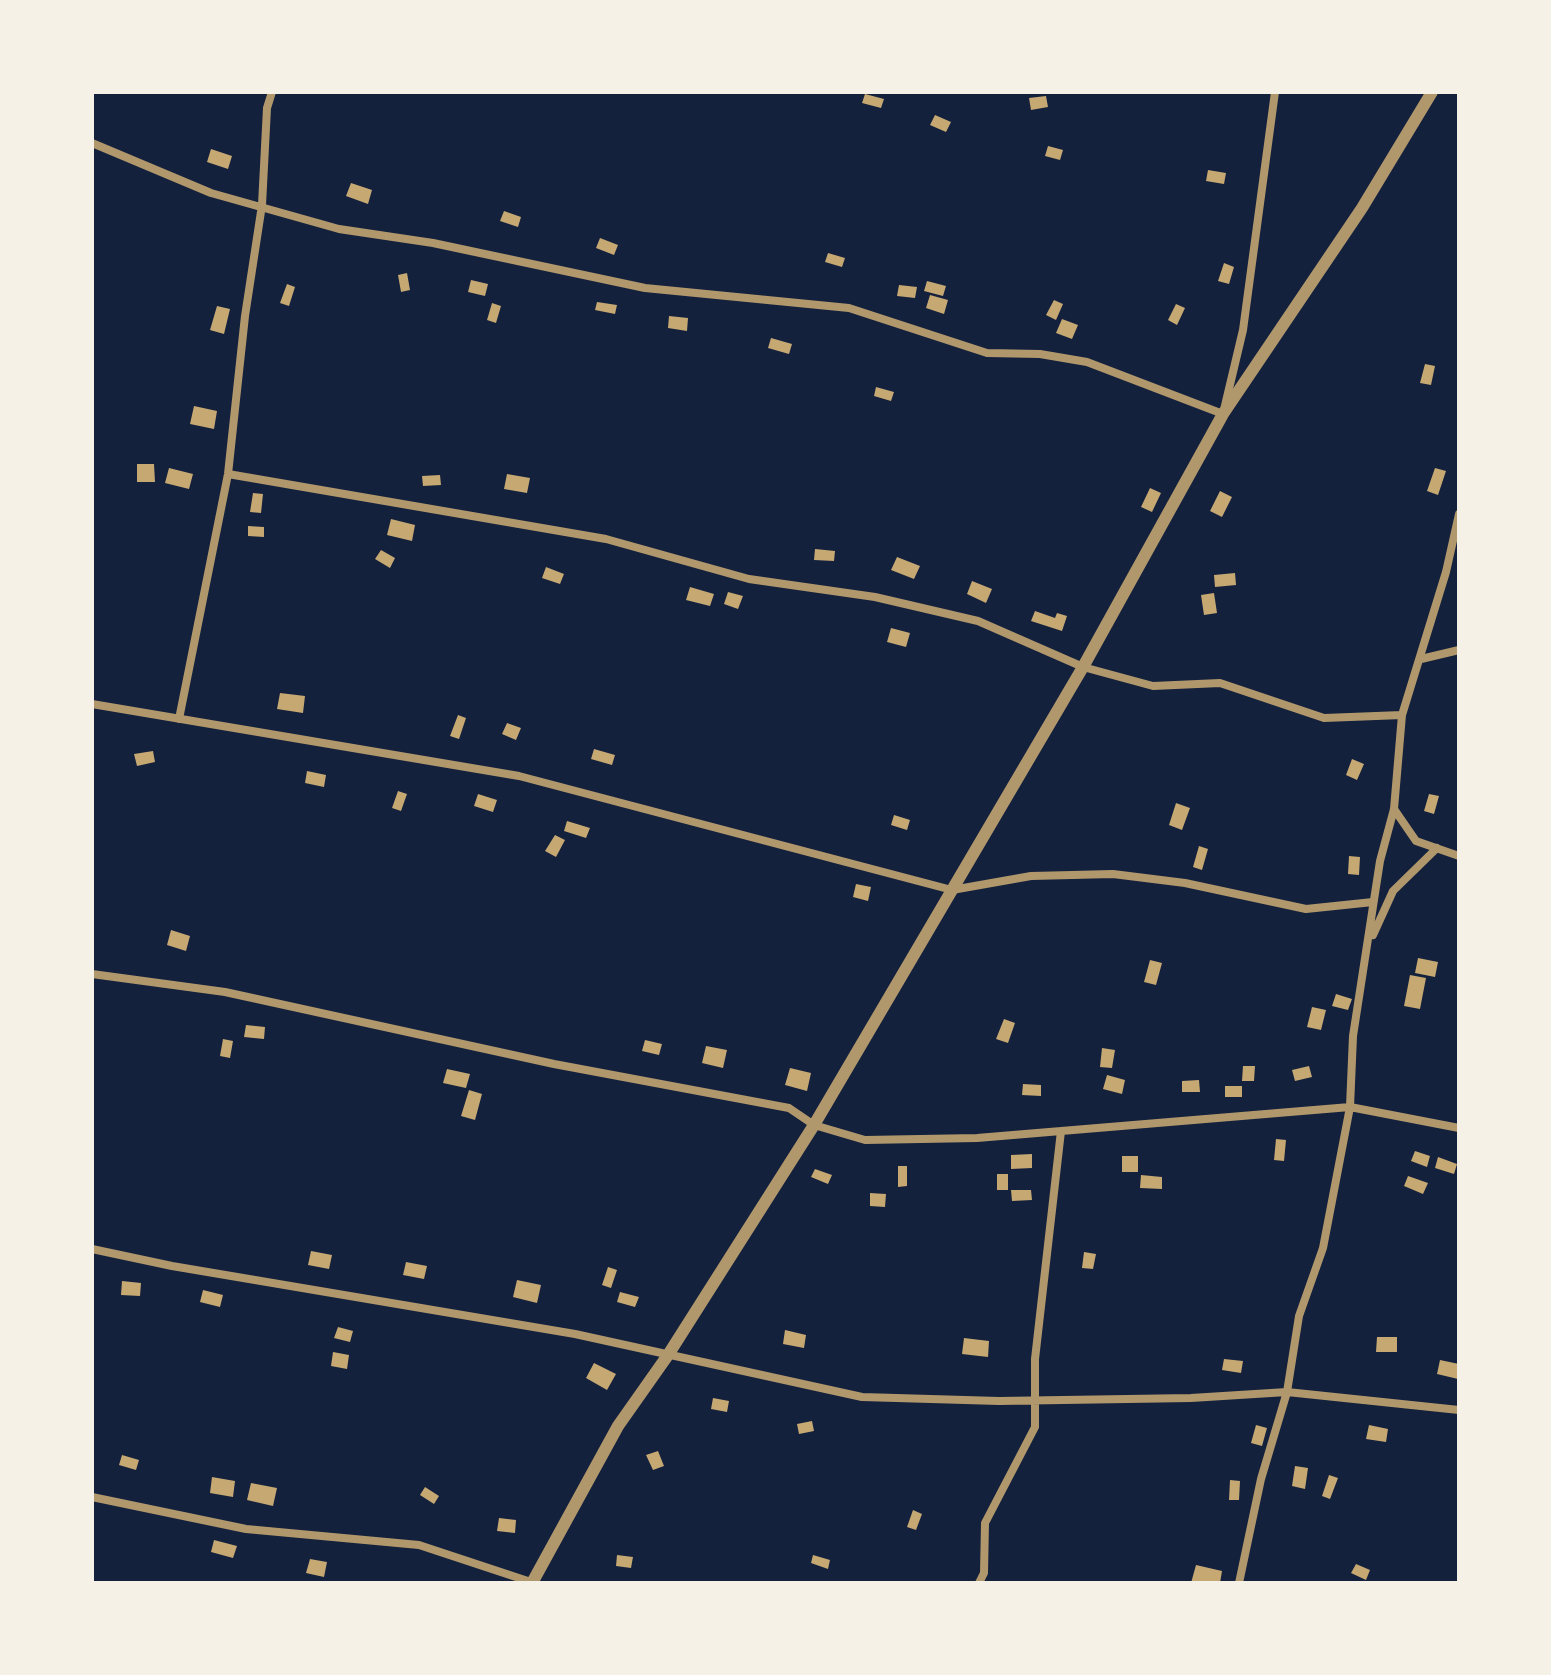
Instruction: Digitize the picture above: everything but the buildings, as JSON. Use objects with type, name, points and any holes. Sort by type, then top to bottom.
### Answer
[{"type":"street","points":[[179,719],[228,474],[245,316],[262,205],[267,108],[272,92]]},
{"type":"street","points":[[1223,414],[1243,330],[1275,92]]},
{"type":"street","points":[[92,1497],[246,1529],[419,1545],[533,1583],[618,1426],[668,1355],[814,1125],[1083,667],[1223,414],[1362,208],[1432,92]]},
{"type":"street","points":[[92,143],[211,193],[339,229],[433,243],[645,288],[849,308],[987,353],[1040,354],[1087,362],[1223,414]]},
{"type":"street","points":[[228,474],[606,539],[749,579],[875,597],[978,621],[1083,667],[1153,686],[1220,683],[1324,718],[1402,715]]},
{"type":"street","points":[[1239,1583],[1261,1479],[1287,1392],[1299,1316],[1323,1248],[1350,1107],[1353,1036],[1373,902],[1394,809],[1402,715],[1421,659],[1459,514]]},
{"type":"street","points":[[1421,659],[1459,650]]},
{"type":"street","points":[[92,704],[519,776],[952,890],[1031,876],[1113,874],[1185,883],[1306,909],[1373,902]]},
{"type":"street","points":[[1394,809],[1416,841],[1459,856]]},
{"type":"street","points":[[1365,954],[1393,891],[1437,848]]},
{"type":"street","points":[[92,974],[225,992],[554,1064],[789,1108],[814,1125],[865,1140],[977,1138],[1350,1107],[1459,1128]]},
{"type":"street","points":[[979,1583],[984,1573],[985,1523],[1035,1427],[1038,1400],[1035,1359],[1061,1131]]},
{"type":"street","points":[[92,1249],[172,1266],[575,1334],[862,1397],[1038,1400],[1191,1398],[1287,1392],[1459,1410]]}]
